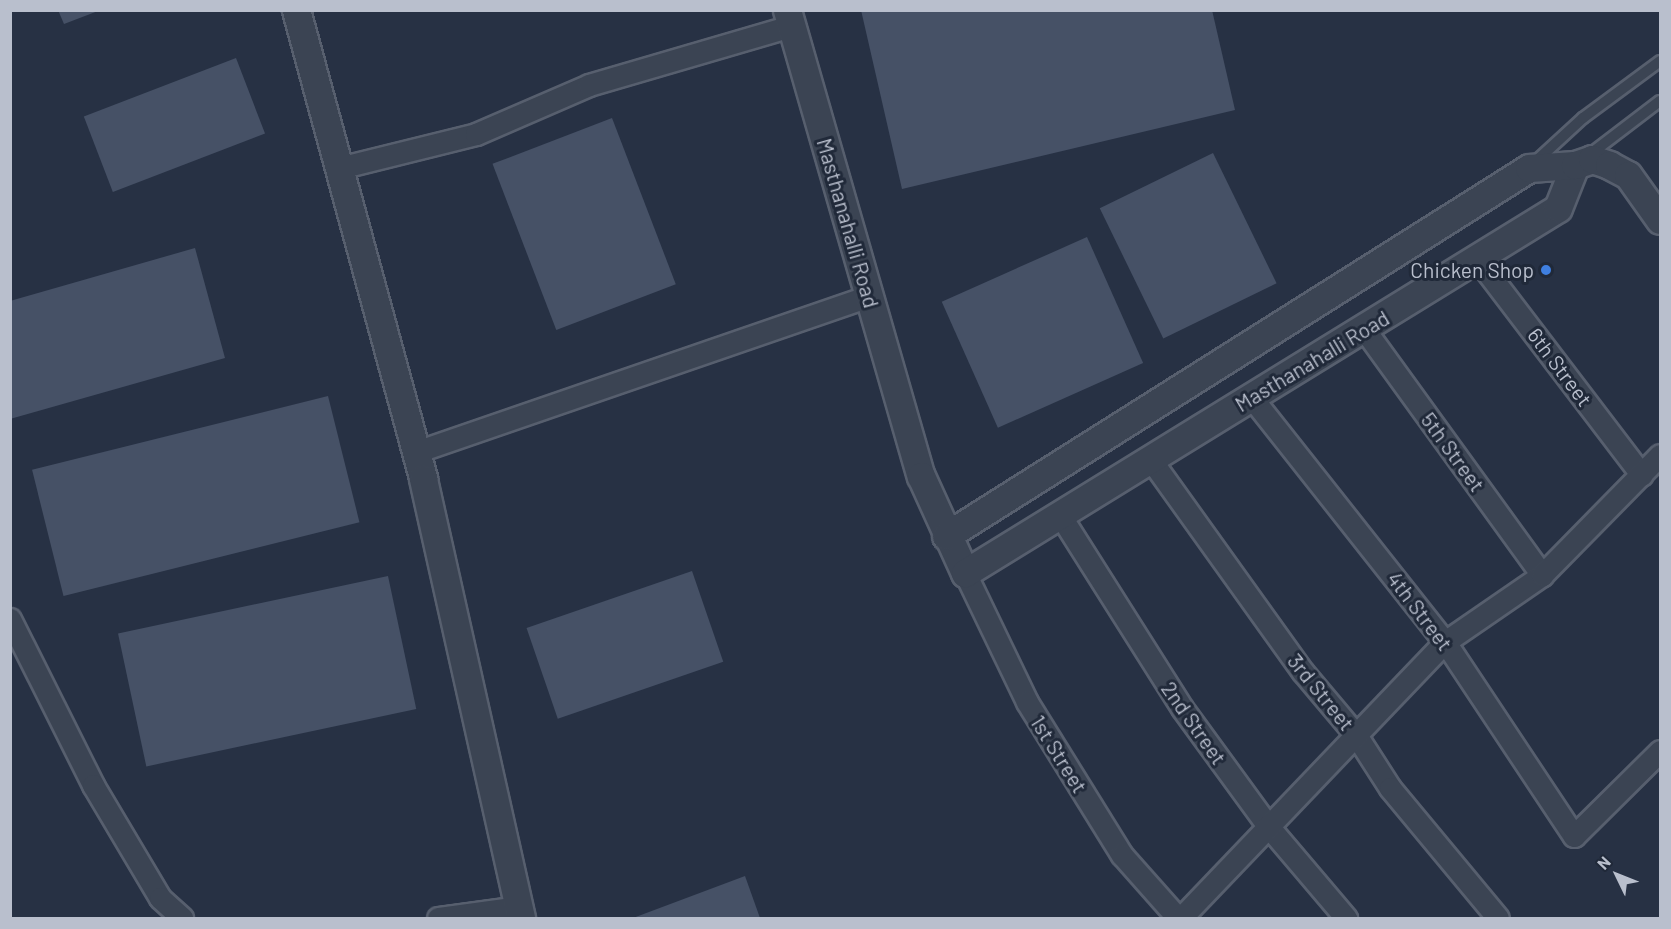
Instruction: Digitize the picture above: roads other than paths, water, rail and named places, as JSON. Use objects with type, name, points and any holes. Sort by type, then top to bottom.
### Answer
[{"type":"street","points":[[296,10],[416,452],[520,913],[438,918]]},
{"type":"street","points":[[339,168],[477,135],[589,85],[789,18]]},
{"type":"street","name":"Masthanahalli Road","points":[[789,18],[921,476],[946,536],[965,573],[1478,260],[1558,208],[1575,165]]},
{"type":"street","points":[[946,536],[1529,168],[1575,165],[1592,159],[1628,175],[1660,220]]},
{"type":"street","name":"6th Street","points":[[1478,260],[1642,475]]},
{"type":"street","points":[[416,452],[869,296]]},
{"type":"street","name":"5th Street","points":[[1364,329],[1542,575]]},
{"type":"street","name":"4th Street","points":[[1252,398],[1445,642],[1574,836],[1660,750]]},
{"type":"street","points":[[1179,918],[1445,642],[1542,575],[1660,455]]},
{"type":"street","name":"3rd Street","points":[[1151,460],[1303,672],[1356,735],[1390,788],[1498,918]]},
{"type":"street","name":"2nd Street","points":[[1060,515],[1182,708],[1269,826],[1346,918]]},
{"type":"street","name":"1st Street","points":[[965,573],[1027,702],[1122,855],[1179,918]]},
{"type":"street","points":[[10,619],[93,785],[160,898],[182,918]]},
{"type":"lane","points":[[1529,168],[1583,118],[1660,61]]},
{"type":"lane","points":[[1575,165],[1660,101]]},
{"type":"place","name":"Chicken Shop","points":[[1546,270]]}]
